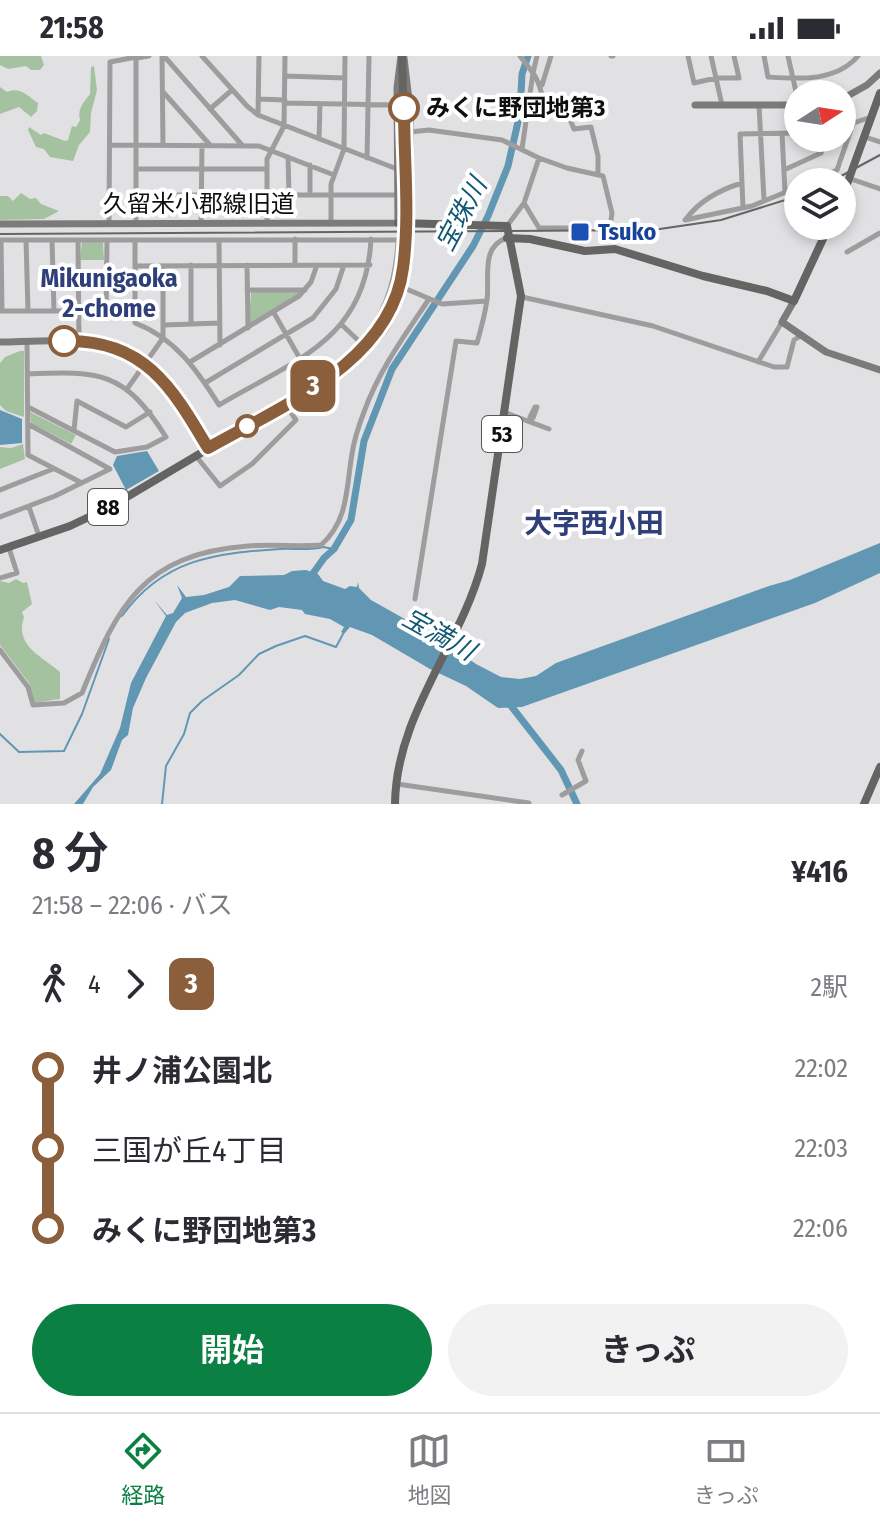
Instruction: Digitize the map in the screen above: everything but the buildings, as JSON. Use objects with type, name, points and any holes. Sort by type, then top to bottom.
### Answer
[{"type":"main road","name":"88","points":[[5,549],[110,507],[334,374],[362,346],[373,340],[388,315],[404,265],[407,131],[402,56]]},
{"type":"main road","points":[[855,168],[878,107],[880,93]]},
{"type":"main road","points":[[398,223],[507,226],[507,238],[530,239],[585,251],[615,249],[794,301],[822,240]]},
{"type":"main road","name":"53","points":[[395,804],[396,784],[410,725],[471,600],[482,564],[521,296],[507,238]]},
{"type":"main road","points":[[864,804],[880,767]]},
{"type":"street","points":[[109,223],[110,62],[149,56]]},
{"type":"street","points":[[163,56],[163,145]]},
{"type":"street","points":[[163,56],[242,145]]},
{"type":"street","points":[[202,56],[258,115],[367,158],[398,169],[410,169]]},
{"type":"street","points":[[258,115],[259,56]]},
{"type":"street","points":[[267,223],[267,159],[284,126],[285,56]]},
{"type":"street","points":[[331,223],[330,195],[344,149],[345,56]]},
{"type":"street","points":[[367,158],[369,56]]},
{"type":"street","points":[[398,223],[397,105],[402,56]]},
{"type":"street","points":[[520,148],[537,56]]},
{"type":"street","points":[[542,85],[551,56]]},
{"type":"street","points":[[688,56],[694,83],[716,78],[739,78],[734,56]]},
{"type":"street","points":[[711,56],[722,105]]},
{"type":"street","points":[[764,56],[768,77],[792,79],[835,73],[858,56]]},
{"type":"street","points":[[788,56],[792,79]]},
{"type":"street","points":[[136,57],[136,223]]},
{"type":"street","points":[[520,58],[542,85],[546,109],[567,112],[574,129],[591,127],[598,156],[598,175]]},
{"type":"street","points":[[856,91],[880,73]]},
{"type":"street","points":[[285,76],[345,78]]},
{"type":"street","points":[[210,109],[232,90]]},
{"type":"street","points":[[163,92],[210,145]]},
{"type":"street","points":[[258,99],[397,105]]},
{"type":"street","points":[[319,139],[320,104]]},
{"type":"street","points":[[695,105],[784,104]]},
{"type":"street","points":[[759,105],[764,200]]},
{"type":"street","points":[[856,123],[872,117]]},
{"type":"street","points":[[410,223],[407,131],[429,130],[509,143],[539,158],[603,176],[612,213],[610,227]]},
{"type":"street","points":[[743,208],[740,134],[782,133],[784,170]]},
{"type":"street","points":[[865,137],[880,142]]},
{"type":"street","points":[[110,145],[259,146],[334,175]]},
{"type":"street","points":[[201,223],[202,145]]},
{"type":"street","points":[[788,168],[821,152]]},
{"type":"street","points":[[288,157],[289,195]]},
{"type":"street","points":[[507,226],[524,203],[539,158]]},
{"type":"street","points":[[310,165],[310,195]]},
{"type":"street","points":[[136,169],[267,169]]},
{"type":"street","points":[[856,181],[880,189]]},
{"type":"street","points":[[742,183],[722,189],[696,206],[685,220],[743,208],[784,192]]},
{"type":"street","points":[[136,195],[397,195]]},
{"type":"street","points":[[524,203],[539,228],[571,228]]},
{"type":"street","name":"久留米小郡線旧道","points":[[0,224],[398,223]]},
{"type":"street","points":[[847,252],[880,233]]},
{"type":"street","points":[[362,346],[375,343],[393,316],[408,270],[410,238]]},
{"type":"street","points":[[415,599],[456,341],[477,343],[487,301],[488,259],[495,246],[507,238]]},
{"type":"street","points":[[295,239],[295,265]]},
{"type":"street","points":[[107,240],[106,314],[1,311],[0,240],[371,239],[398,240],[397,261],[385,306],[362,346]]},
{"type":"street","points":[[135,240],[135,323],[163,338],[190,362],[219,405],[321,343],[341,325],[358,302],[370,265],[371,239]]},
{"type":"street","points":[[26,240],[28,311]]},
{"type":"street","points":[[52,240],[54,311]]},
{"type":"street","points":[[78,240],[79,341]]},
{"type":"street","points":[[219,240],[220,345]]},
{"type":"street","points":[[191,265],[191,323]]},
{"type":"street","points":[[247,265],[248,328]]},
{"type":"street","points":[[190,362],[273,313],[305,290],[317,265]]},
{"type":"street","points":[[205,383],[313,318],[330,299],[344,265]]},
{"type":"street","points":[[135,266],[370,265]]},
{"type":"street","points":[[127,389],[163,338],[163,266]]},
{"type":"street","points":[[403,288],[439,303],[487,301]]},
{"type":"street","points":[[247,290],[305,290]]},
{"type":"street","points":[[521,296],[653,326],[758,362],[787,367],[794,340],[802,335]]},
{"type":"street","points":[[0,650],[28,687],[33,705],[64,703],[82,693],[102,642],[127,601],[169,567],[199,554],[236,547],[321,545],[338,525],[344,512],[352,449],[372,391],[399,342],[430,299]]},
{"type":"street","points":[[758,362],[794,301]]},
{"type":"street","points":[[273,313],[299,357]]},
{"type":"street","points":[[782,322],[826,352],[880,370]]},
{"type":"street","points":[[164,325],[220,323]]},
{"type":"street","points":[[341,325],[362,346]]},
{"type":"street","points":[[27,341],[28,455],[82,484]]},
{"type":"street","points":[[0,342],[79,341],[123,350],[146,364],[176,393],[208,448]]},
{"type":"street","points":[[27,374],[79,372],[110,379],[127,389],[150,412],[166,437],[141,449],[115,452],[28,407]]},
{"type":"street","points":[[74,430],[77,401],[126,427],[150,412]]},
{"type":"street","points":[[196,456],[220,486],[252,464],[296,420],[285,404]]},
{"type":"street","points":[[506,413],[549,429]]},
{"type":"street","points":[[0,517],[82,484],[110,469],[28,424]]},
{"type":"street","points":[[0,490],[53,469]]},
{"type":"street","points":[[29,507],[40,537]]},
{"type":"street","points":[[0,578],[17,573],[5,549]]},
{"type":"street","points":[[562,795],[586,781],[578,760],[582,751]]},
{"type":"street","points":[[396,784],[529,803]]},
{"type":"green space","points":[[0,56],[41,56],[44,65],[40,70],[31,70],[26,66],[8,69],[0,65]]},
{"type":"green space","points":[[94,66],[97,90],[90,132],[79,145],[73,161],[50,157],[44,149],[36,147],[29,127],[41,135],[44,133],[68,140],[72,126],[76,127],[80,120],[79,112],[90,94],[91,67]]},
{"type":"green space","points":[[0,87],[7,92],[16,90],[27,95],[38,103],[37,111],[31,117],[19,107],[0,114]]},
{"type":"green space","points":[[21,193],[59,211],[44,219],[0,220],[0,196],[8,196],[13,201]]},
{"type":"green space","points":[[82,241],[103,242],[104,260],[80,260]]},
{"type":"green space","points":[[298,291],[299,294],[249,323],[251,292]]},
{"type":"green space","points":[[24,351],[24,417],[6,411],[0,405],[0,363],[5,357]]},
{"type":"green space","points":[[30,412],[76,435],[71,444],[31,423]]},
{"type":"green space","points":[[23,444],[25,459],[0,469],[0,447],[11,448]]},
{"type":"green space","points":[[16,579],[27,582],[32,604],[22,612],[23,636],[32,650],[60,672],[60,699],[34,703],[29,683],[0,645],[0,581],[9,583]]},
{"type":"water","points":[[0,410],[22,419],[22,443],[0,445]]},
{"type":"water","points":[[147,451],[159,471],[126,490],[113,465],[117,456]]},
{"type":"water","points":[[880,543],[880,573],[815,603],[522,707],[498,708],[466,686],[372,635],[350,627],[344,634],[341,632],[344,627],[330,619],[305,614],[302,610],[279,607],[270,610],[235,600],[212,603],[185,613],[176,622],[146,678],[133,708],[128,735],[122,740],[111,770],[93,787],[83,804],[74,804],[100,774],[120,728],[131,683],[166,616],[154,600],[167,615],[173,613],[182,598],[177,585],[186,597],[204,595],[229,587],[240,576],[284,575],[306,570],[318,574],[323,581],[345,589],[357,587],[358,582],[359,588],[371,600],[419,627],[426,636],[443,641],[501,677],[520,679],[536,676],[556,663],[790,580]]},
{"type":"waterway","name":"宝珠川","points":[[309,579],[334,549],[351,520],[364,441],[392,369],[473,246],[488,216],[508,166],[520,113],[522,74],[528,56]]},
{"type":"waterway","points":[[122,616],[155,582],[192,563],[234,553],[323,547],[334,549]]},
{"type":"waterway","points":[[162,804],[166,766],[184,734],[190,713],[202,701],[239,675],[259,654],[305,636],[336,647],[343,634]]},
{"type":"waterway","points":[[0,734],[19,752],[64,751],[82,714],[109,639]]},
{"type":"waterway","points":[[508,702],[561,770],[577,804]]},
{"type":"railway","points":[[856,168],[880,155]]},
{"type":"railway","points":[[0,234],[653,230],[721,220],[784,200]]},
{"type":"bus line","name":"3","points":[[64,341],[89,342],[123,350],[156,371],[176,393],[208,448],[334,374],[373,340],[388,315],[402,277],[405,238],[404,108]]},
{"type":"place","name":"みくに野団地第3","points":[[404,108]]},
{"type":"place","name":"Tsuko","points":[[580,232]]},
{"type":"district","name":"Mikunigaoka 2-chome","points":[[109,293]]},
{"type":"district","name":"大字西小田","points":[[594,523]]},
{"type":"water label","name":"宝満川","points":[[439,634]]}]
